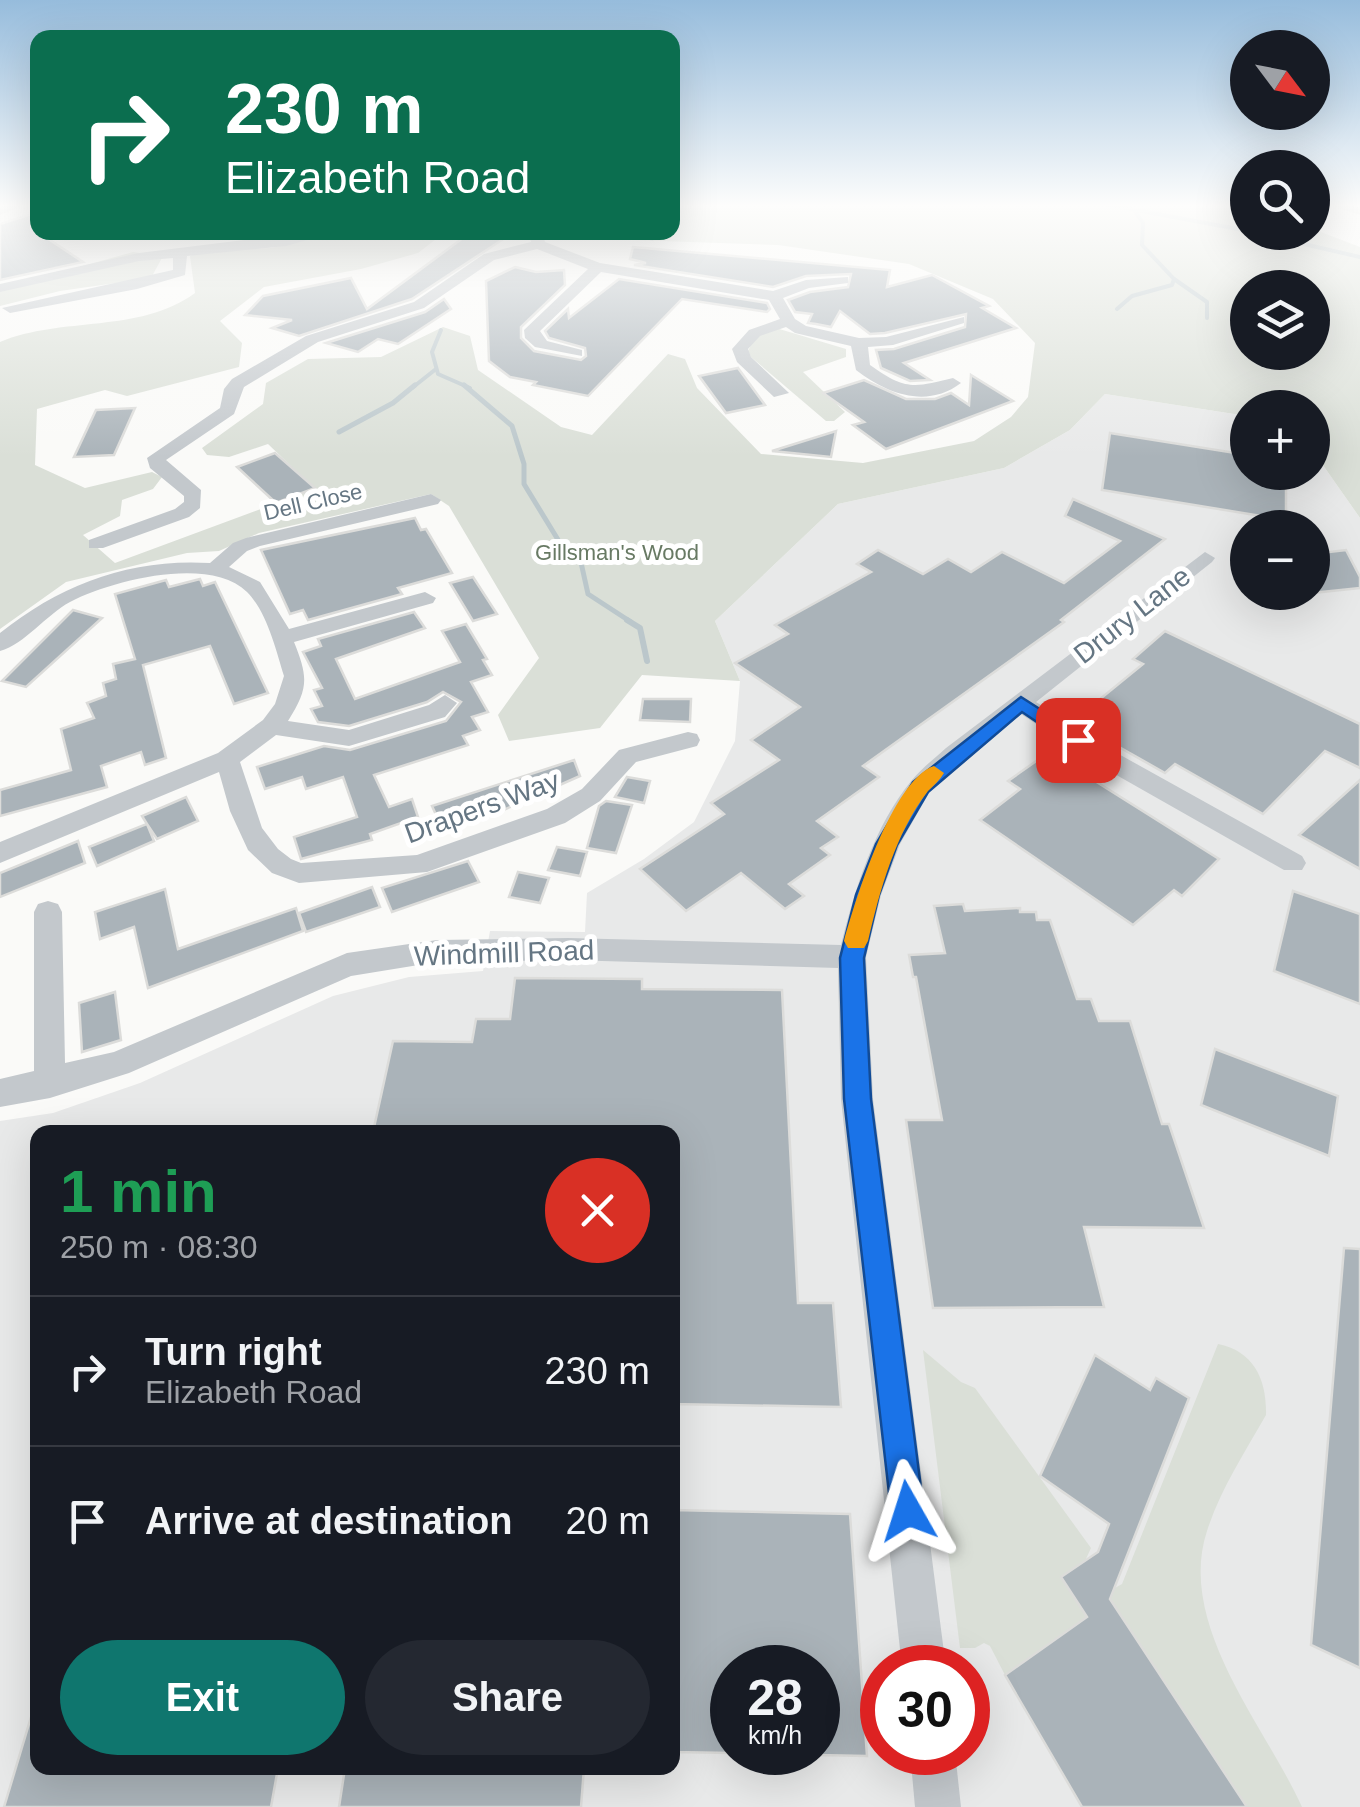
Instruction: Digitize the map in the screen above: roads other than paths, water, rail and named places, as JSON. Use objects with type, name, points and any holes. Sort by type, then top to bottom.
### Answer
[{"type":"street","points":[[10,308],[119,288]]},
{"type":"street","points":[[96,544],[182,513],[193,504],[194,494],[157,464],[156,458],[228,410],[232,389],[238,382],[312,339],[419,305],[443,288]]},
{"type":"street","points":[[576,288],[532,330],[533,338],[542,344],[576,353]]},
{"type":"street","points":[[744,288],[774,296],[794,288]]},
{"type":"street","points":[[774,296],[789,322],[820,337],[859,343],[887,342],[960,320]]},
{"type":"street","points":[[780,393],[743,359],[740,349],[746,338],[758,330],[789,322]]},
{"type":"street","points":[[859,343],[862,366],[898,392],[916,395],[953,383]]},
{"type":"street","name":"Dell Close","points":[[215,569],[240,547],[253,542],[431,500]]},
{"type":"street","name":"Drury Lane","points":[[922,1645],[858,1099],[852,958],[867,895],[886,844],[920,787],[955,754],[1205,558]]},
{"type":"street","points":[[0,644],[39,612],[87,587],[142,572],[184,567],[215,569],[258,590],[295,676],[293,694],[273,727],[227,759],[0,853]]},
{"type":"street","points":[[280,639],[425,598]]},
{"type":"street","points":[[273,727],[349,738],[437,711],[445,702]]},
{"type":"street","points":[[1021,703],[1106,758],[1293,863]]},
{"type":"street","name":"Drapers Way","points":[[227,759],[255,841],[283,869],[299,874],[418,865],[556,816],[591,796],[628,756],[688,740]]},
{"type":"street","points":[[48,912],[50,1084]]},
{"type":"street","name":"Windmill Road","points":[[0,1093],[50,1084],[118,1064],[348,966],[437,950],[568,948],[852,958]]},
{"type":"street","points":[[935,1775],[938,1807]]},
{"type":"waterway","points":[[1117,309],[1132,296],[1160,288]]},
{"type":"waterway","points":[[1187,288],[1207,302],[1207,318]]},
{"type":"waterway","points":[[441,330],[432,352],[438,374],[465,386]]},
{"type":"waterway","points":[[412,388],[436,369]]},
{"type":"waterway","points":[[339,432],[393,403],[415,385]]},
{"type":"waterway","points":[[465,386],[470,388]]},
{"type":"waterway","points":[[465,386],[512,426],[524,464],[524,484],[560,543],[580,558],[588,594],[631,622]]},
{"type":"waterway","points":[[627,620],[640,628],[647,661]]},
{"type":"park label","name":"Gillsman's Wood","points":[[617,552]]}]
